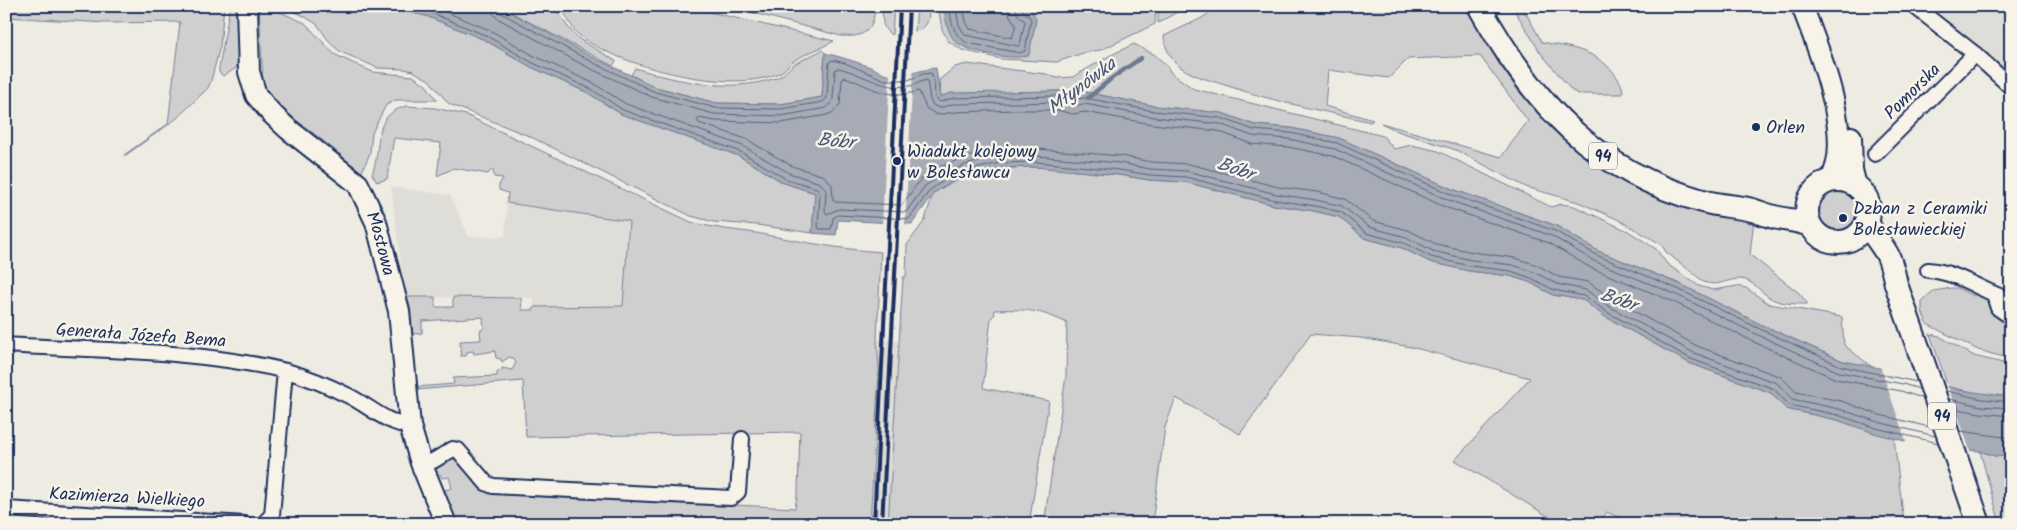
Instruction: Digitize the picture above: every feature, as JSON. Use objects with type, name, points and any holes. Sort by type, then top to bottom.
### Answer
[{"type":"main road","name":"94","points":[[1479,6],[1502,47],[1523,78],[1572,131],[1598,152],[1654,184],[1693,198],[1722,206],[1797,220],[1810,225],[1818,234],[1827,239],[1857,242],[1871,253],[1896,284]]},
{"type":"main road","points":[[1830,181],[1844,180],[1856,186]]},
{"type":"main road","name":"94","points":[[1751,210],[1797,203],[1810,197],[1816,189],[1830,181]]},
{"type":"main road","name":"94","points":[[1856,186],[1865,196],[1868,204],[1867,221],[1872,233],[1888,256],[1979,524]]},
{"type":"main road","points":[[1810,197],[1807,212],[1810,225]]},
{"type":"main road","points":[[1849,240],[1860,232],[1867,221]]},
{"type":"street","name":"Mostowa","points":[[247,6],[250,78],[256,96],[288,129],[358,184],[376,222],[399,311],[410,426],[421,463],[446,524]]},
{"type":"street","points":[[1802,6],[1832,94],[1839,139],[1839,158],[1830,181]]},
{"type":"street","points":[[1914,6],[1975,54],[2011,86]]},
{"type":"street","name":"Pomorska","points":[[1875,154],[1975,54]]},
{"type":"street","points":[[1832,94],[1846,119],[1851,138],[1852,170],[1856,186]]},
{"type":"street","points":[[1928,270],[1942,271],[1967,280],[1994,295],[2011,300]]},
{"type":"street","points":[[1994,295],[1998,308],[2011,317]]},
{"type":"street","name":"Generała Józefa Bema","points":[[6,345],[172,353],[235,361],[285,371],[304,376],[350,397],[393,422],[410,426]]},
{"type":"street","points":[[263,524],[272,515],[285,371]]},
{"type":"street","points":[[421,463],[433,461],[453,449],[458,450],[486,483],[493,486],[731,498],[738,492],[742,439]]},
{"type":"street","name":"Kazimierza Wielkiego","points":[[6,509],[245,524]]},
{"type":"shaded area","points":[[6,6],[224,6],[220,46],[211,81],[208,88],[176,119],[124,155],[168,124],[180,22],[107,23],[6,17]]},
{"type":"shaded area","points":[[230,6],[237,6],[239,62],[235,69],[223,76],[219,72],[219,68]]},
{"type":"shaded area","points":[[259,6],[266,6],[305,23],[334,54],[359,66],[373,72],[413,76],[426,85],[437,100],[396,100],[386,105],[372,133],[370,153],[361,174],[341,155],[270,99],[263,82]]},
{"type":"shaded area","points":[[281,6],[382,6],[426,16],[485,40],[531,67],[588,93],[621,114],[739,156],[784,183],[815,193],[812,233],[757,225],[714,222],[691,216],[529,136],[449,104],[429,80],[413,71],[378,68],[341,52],[331,44],[317,24]]},
{"type":"shaded area","points":[[499,6],[550,6],[561,16],[579,39],[616,61],[613,66]]},
{"type":"shaded area","points":[[558,6],[684,6],[834,41],[797,59],[781,72],[761,79],[736,81],[708,79],[678,75],[649,67],[598,47],[576,32]]},
{"type":"shaded area","points":[[714,6],[875,6],[873,21],[867,31],[856,36],[841,36],[746,11]]},
{"type":"shaded area","points":[[883,6],[894,6],[892,35],[888,33],[884,26]]},
{"type":"shaded area","points":[[917,6],[929,6],[929,15],[926,25],[920,30],[915,31]]},
{"type":"shaded area","points":[[938,6],[1156,6],[1155,24],[1101,50],[1083,53],[1057,62],[1001,59],[962,50],[948,41],[942,29]]},
{"type":"shaded area","points":[[1158,6],[1188,6],[1158,23]]},
{"type":"shaded area","points":[[1220,6],[1465,6],[1499,64],[1520,93],[1571,145],[1608,171],[1754,219],[1750,255],[1798,292],[1808,304],[1776,301],[1752,283],[1743,279],[1717,284],[1704,282],[1666,252],[1661,244],[1615,218],[1578,202],[1526,187],[1456,150],[1400,132],[1381,123],[1501,157],[1528,121],[1480,56],[1408,59],[1389,78],[1328,70],[1325,106],[1373,120],[1371,122],[1263,97],[1193,74],[1178,65],[1169,54],[1164,36],[1200,19]]},
{"type":"shaded area","points":[[1512,6],[1522,6],[1542,42],[1590,54],[1606,65],[1619,80],[1623,94],[1579,94],[1572,91],[1540,52]]},
{"type":"shaded area","points":[[1914,6],[2011,6],[2011,87]]},
{"type":"shaded area","points":[[1134,44],[1155,55],[1167,66],[1171,73],[1194,89],[1383,136],[1394,149],[1412,145],[1438,151],[1551,207],[1561,204],[1574,206],[1628,231],[1656,249],[1667,264],[1699,286],[1713,290],[1737,286],[1746,288],[1769,304],[1842,317],[1844,345],[1872,367],[1843,361],[1762,325],[1680,284],[1598,251],[1557,226],[1452,189],[1339,138],[1291,128],[1255,125],[1222,113],[1155,106],[1085,92],[1071,95],[1060,91],[940,97],[939,80],[955,67],[967,64],[1046,74],[1057,78],[1073,77]]},
{"type":"shaded area","points":[[822,50],[825,53],[822,97],[781,104],[716,103],[656,87],[631,75],[635,68],[669,78],[705,84],[741,85],[779,77],[794,64]]},
{"type":"shaded area","points":[[406,106],[435,108],[466,115],[691,222],[849,249],[881,252],[877,340],[879,371],[870,524],[454,524],[441,495],[445,494],[445,490],[452,488],[449,477],[442,478],[440,474],[434,476],[431,468],[438,466],[449,455],[455,455],[488,493],[795,508],[798,490],[800,432],[526,437],[523,381],[416,390],[416,387],[454,384],[453,378],[497,376],[497,372],[502,370],[502,368],[512,370],[516,363],[513,358],[509,357],[502,362],[501,359],[496,358],[495,351],[474,354],[473,351],[467,352],[466,356],[461,356],[460,341],[481,340],[480,331],[484,328],[483,317],[422,321],[422,333],[413,334],[407,297],[435,297],[435,307],[453,307],[453,297],[521,298],[522,310],[534,310],[534,307],[623,306],[629,221],[507,203],[508,193],[499,190],[499,185],[503,178],[494,177],[493,169],[488,174],[454,168],[437,176],[441,143],[394,138],[387,179],[377,182],[372,174],[382,125],[387,117]]},
{"type":"shaded area","points":[[1036,167],[1119,175],[1149,180],[1185,182],[1274,205],[1339,217],[1364,238],[1402,248],[1430,262],[1469,271],[1510,276],[1529,282],[1553,295],[1583,300],[1604,316],[1689,363],[1771,393],[1786,409],[1837,420],[1894,438],[1904,524],[1710,524],[1695,516],[1689,524],[1632,524],[1607,512],[1598,524],[1561,524],[1455,460],[1530,378],[1411,347],[1361,338],[1311,334],[1240,434],[1176,398],[1165,427],[1152,524],[1044,524],[1066,376],[1067,323],[1039,312],[994,310],[995,314],[991,318],[983,388],[1049,401],[1029,524],[888,524],[903,277],[906,277],[907,245],[925,220],[933,193],[971,175],[1008,168]]},
{"type":"shaded area","points":[[391,187],[450,195],[469,237],[505,236],[507,203],[629,221],[623,311],[534,309],[534,298],[407,297]]},
{"type":"shaded area","points":[[1838,192],[1852,197],[1857,211],[1852,225],[1838,230],[1824,225],[1819,211],[1824,197]]},
{"type":"shaded area","points":[[1957,288],[1974,296],[1976,293],[1985,297],[1997,317],[2011,324],[2011,359],[1978,350],[1927,324],[1922,311],[1922,301],[1933,291]]},
{"type":"shaded area","points":[[1930,334],[1939,336],[1974,356],[2011,365],[2011,397],[1948,387]]},
{"type":"shaded area","points":[[877,340],[899,341],[888,524],[870,524],[879,371]]},
{"type":"shaded area","points":[[1980,451],[1995,456],[2011,457],[2011,524],[2000,524]]},
{"type":"water","name":"Bóbr","points":[[382,6],[499,6],[592,57],[656,87],[716,103],[781,104],[822,97],[825,53],[893,76],[936,68],[940,97],[951,93],[1060,91],[1071,95],[1085,92],[1155,106],[1222,113],[1255,125],[1291,128],[1339,138],[1452,189],[1557,226],[1598,251],[1680,284],[1762,325],[1843,361],[1906,373],[1959,390],[2011,397],[2011,457],[1995,456],[1980,451],[1928,447],[1874,433],[1837,420],[1786,409],[1771,393],[1689,363],[1604,316],[1583,300],[1553,295],[1529,282],[1510,276],[1469,271],[1430,262],[1402,248],[1364,238],[1339,217],[1274,205],[1185,182],[1149,180],[1119,175],[1036,167],[1001,168],[951,182],[934,193],[912,224],[838,220],[836,235],[812,233],[815,193],[784,183],[739,156],[621,114],[588,93],[531,67],[485,40],[426,16]]},
{"type":"water","points":[[944,6],[1019,6],[1028,9],[1034,14],[1036,20],[1029,55],[1022,57],[1002,56],[978,51],[959,44],[954,40],[950,32]]},
{"type":"pier","points":[[918,68],[913,71],[905,226],[882,225],[890,72],[907,73]]},
{"type":"pier","points":[[1880,366],[1907,371],[1947,384],[1971,453],[1928,449],[1907,444]]},
{"type":"waterway","name":"Młynówka","points":[[1088,98],[1112,78],[1141,58]]},
{"type":"railway","points":[[874,524],[900,6]]},
{"type":"railway","points":[[882,524],[909,6]]},
{"type":"place","name":"Orlen","points":[[1756,127]]},
{"type":"place","name":"Wiadukt kolejowy w Bolesławcu","points":[[897,161]]},
{"type":"place","name":"Dzban z Ceramiki Bolesławieckiej","points":[[1843,218]]}]
